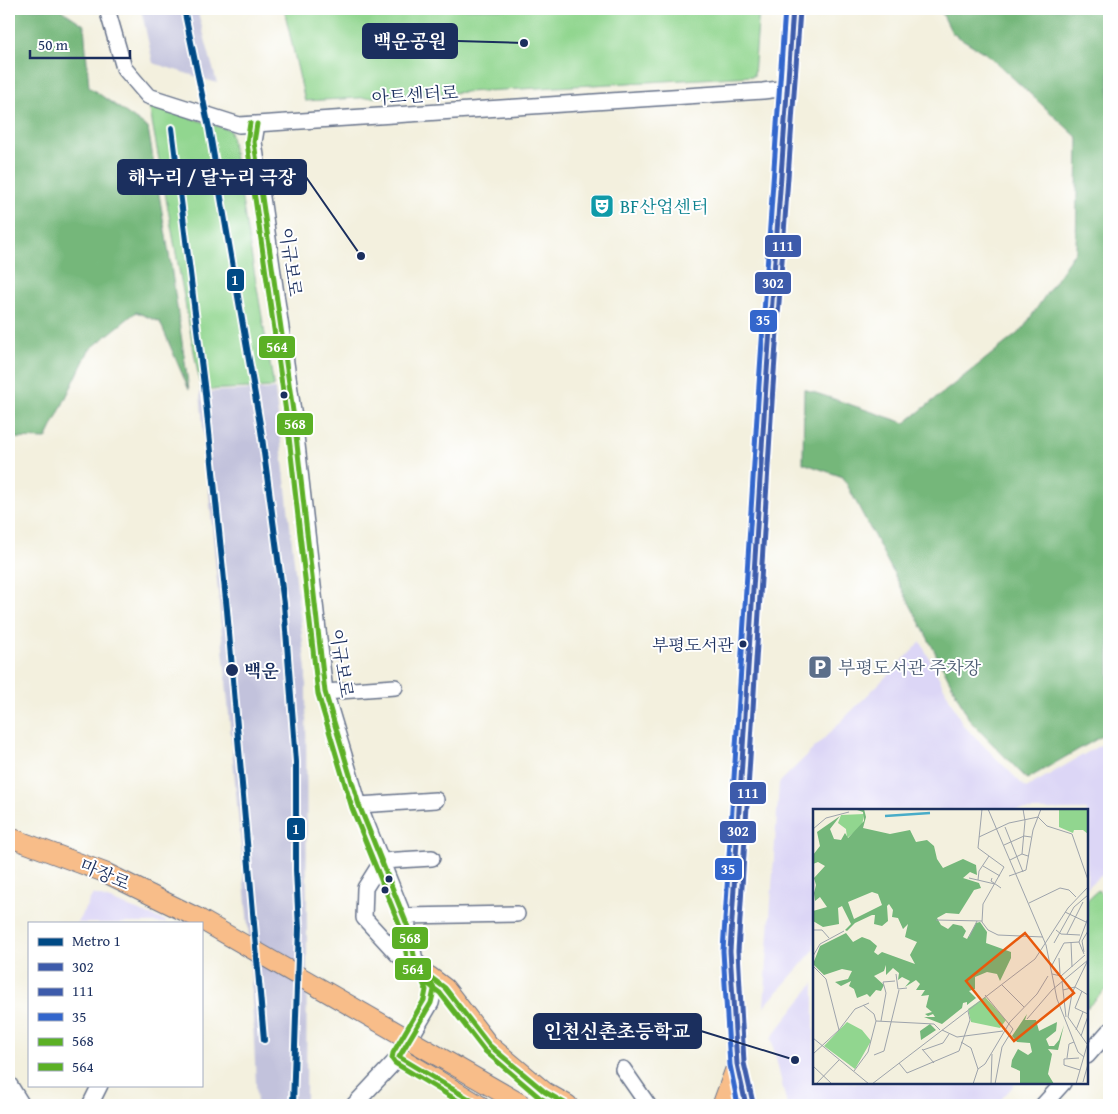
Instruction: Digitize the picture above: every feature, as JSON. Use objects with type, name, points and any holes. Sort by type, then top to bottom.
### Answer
[{"type":"main road","points":[[746,1105],[737,1064],[730,951],[764,410],[793,9]]},
{"type":"main road","name":"마장로","points":[[9,837],[106,873],[198,918],[523,1105]]},
{"type":"main road","points":[[429,976],[444,988],[489,1045],[545,1092],[568,1105]]},
{"type":"main road","points":[[399,1057],[479,1105]]},
{"type":"main road","points":[[722,1105],[737,1064]]},
{"type":"main road","points":[[728,1105],[737,1064]]},
{"type":"street","name":"아트센터로","points":[[108,9],[124,68],[148,96],[239,125],[787,88]]},
{"type":"street","name":"이규보로","points":[[257,124],[254,142],[293,408],[325,692],[359,805],[408,927],[415,960],[429,976]]},
{"type":"street","points":[[325,692],[395,687]]},
{"type":"street","points":[[359,805],[436,800]]},
{"type":"street","points":[[415,960],[398,955],[364,918],[365,888],[382,860],[432,858]]},
{"type":"street","points":[[404,916],[517,914]]},
{"type":"street","points":[[354,1105],[399,1057],[431,1004],[434,990],[429,976]]},
{"type":"street","points":[[1088,1055],[1109,1031]]},
{"type":"street","points":[[623,1069],[648,1105]]},
{"type":"street","points":[[9,1084],[22,1105]]},
{"type":"street","points":[[1042,1105],[1062,1084]]},
{"type":"street","points":[[90,1105],[100,1086]]},
{"type":"shaded area","points":[[141,9],[197,9],[217,83],[153,63]]},
{"type":"shaded area","points":[[275,389],[306,670],[306,1105],[257,1105],[249,937],[200,392]]},
{"type":"shaded area","points":[[921,642],[963,725],[1026,788],[1109,740],[1109,879],[1103,873],[1088,887],[1088,809],[813,809],[813,951],[764,1007],[779,783]]},
{"type":"shaded area","points":[[93,894],[166,921],[166,922],[78,922]]},
{"type":"shaded area","points":[[813,984],[813,1084],[1015,1084],[996,1105],[787,1105],[771,1038]]},
{"type":"green space","points":[[60,9],[84,25],[89,87],[148,128],[189,390],[160,322],[136,312],[89,350],[46,439],[9,438],[9,10]]},
{"type":"green space","points":[[284,9],[759,9],[754,76],[305,101]]},
{"type":"green space","points":[[940,9],[1109,9],[1109,732],[1027,779],[970,721],[843,477],[803,463],[804,389],[905,423],[1022,330],[1076,250],[1078,138],[988,55],[952,33]]},
{"type":"green space","points":[[149,105],[230,130],[274,387],[201,390]]},
{"type":"green space","points":[[1098,890],[1109,902],[1109,986],[1088,1007],[1088,899]]},
{"type":"metro line","name":"1","points":[[184,9],[209,128],[261,430],[284,604],[296,762],[296,870],[299,928],[293,1105]]},
{"type":"metro line","name":"1","points":[[172,128],[205,393],[227,610],[264,1040]]},
{"type":"transit line","name":"35","points":[[738,1105],[730,1065],[723,951],[785,9]]},
{"type":"transit line","name":"302","points":[[746,1105],[737,1064],[730,951],[766,385],[793,9]]},
{"type":"transit line","name":"111","points":[[753,1103],[744,1063],[738,951],[773,386],[800,10]]},
{"type":"transit line","name":"564","points":[[250,123],[247,143],[287,419],[318,694],[352,808],[401,929],[408,962],[422,980],[426,990],[424,1000],[393,1053],[392,1059],[395,1063],[465,1105]]},
{"type":"transit line","name":"568","points":[[257,124],[254,142],[294,418],[325,692],[359,805],[408,927],[415,960],[429,976],[434,990],[431,1003],[399,1057],[479,1105]]},
{"type":"transit line","name":"568","points":[[416,960],[429,976],[445,988],[489,1045],[545,1092],[568,1105]]},
{"type":"transit line","name":"564","points":[[410,965],[424,981],[440,993],[484,1050],[540,1098],[553,1105]]},
{"type":"place","name":"백운공원","points":[[524,43]]},
{"type":"place","name":"BF산업센터","points":[[602,206]]},
{"type":"place","name":"해누리 / 달누리 극장","points":[[361,256]]},
{"type":"place","name":"부평도서관","points":[[743,644]]},
{"type":"place","name":"부평도서관 주차장","points":[[820,667]]},
{"type":"place","name":"백운","points":[[232,670]]},
{"type":"place","name":"인천신촌초등학교","points":[[795,1060]]}]
